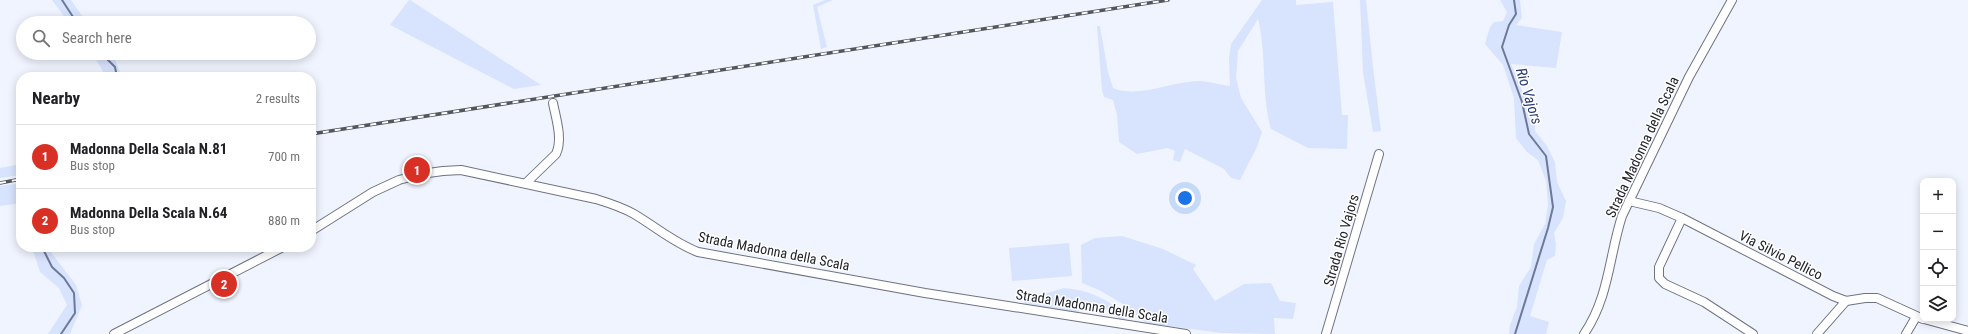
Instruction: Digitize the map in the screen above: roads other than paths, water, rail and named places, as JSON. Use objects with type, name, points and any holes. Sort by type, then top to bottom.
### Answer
[{"type":"street","name":"Strada Madonna della Scala","points":[[1584,334],[1599,308],[1609,274],[1617,232],[1629,201],[1689,77],[1732,0]]},
{"type":"street","points":[[526,183],[556,154],[559,148],[553,103]]},
{"type":"street","name":"Strada Rio Vajors","points":[[1326,334],[1379,154]]},
{"type":"street","name":"Strada Madonna della Scala","points":[[316,228],[373,192],[399,180],[421,174],[461,170],[526,183],[614,204],[634,214],[681,246],[698,252],[925,293],[1186,334]]},
{"type":"street","name":"Via Silvio Pellico","points":[[1629,201],[1659,208],[1682,218],[1833,296],[1846,300],[1877,298],[1920,318]]},
{"type":"street","points":[[1682,218],[1659,267],[1659,278],[1665,284],[1704,302],[1753,334]]},
{"type":"street","points":[[114,334],[273,252]]},
{"type":"street","points":[[1817,334],[1846,300]]},
{"type":"street","points":[[1906,334],[1920,319]]},
{"type":"street","name":"Via Silvio Pellico","points":[[1935,322],[1968,331]]},
{"type":"waterway","points":[[62,0],[72,16]]},
{"type":"waterway","name":"Rio Vajors","points":[[1514,0],[1516,14],[1509,25],[1502,47],[1522,102],[1529,134],[1546,156],[1553,207],[1548,228],[1515,334]]},
{"type":"waterway","points":[[108,60],[115,67],[116,72]]},
{"type":"waterway","points":[[44,252],[52,267],[64,278],[74,293],[75,313],[61,334]]},
{"type":"railway","points":[[316,133],[1168,0]]},
{"type":"railway","points":[[0,183],[16,180]]},
{"type":"place","name":"Madonna Della Scala N.81","points":[[417,170]]},
{"type":"place","name":"Madonna Della Scala N.64","points":[[224,284]]}]
